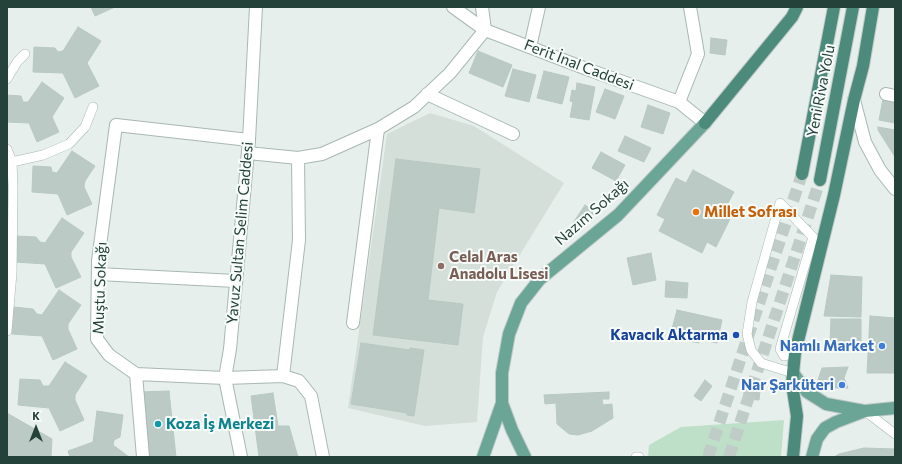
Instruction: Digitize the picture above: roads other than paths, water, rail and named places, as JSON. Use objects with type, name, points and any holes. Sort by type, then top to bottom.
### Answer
[{"type":"highway","name":"Yeni Riva Yolu","points":[[802,174],[834,7]]},
{"type":"highway","name":"Yeni Riva Yolu","points":[[820,180],[853,7]]},
{"type":"highway","points":[[794,457],[797,416],[793,397],[792,372],[795,353],[834,196],[854,100],[863,66],[873,7]]},
{"type":"highway","points":[[705,123],[795,10]]},
{"type":"main road","name":"Nazım Sokağı","points":[[502,403],[502,373],[509,334],[521,303],[545,274],[618,215],[705,123]]},
{"type":"main road","points":[[792,372],[807,392],[826,404],[865,412]]},
{"type":"main road","points":[[483,457],[502,403]]},
{"type":"main road","points":[[502,403],[512,430],[525,457]]},
{"type":"main road","points":[[812,457],[817,439],[825,428],[836,422],[865,412],[895,408]]},
{"type":"street","name":"Yavuz Sultan Selim Caddesi","points":[[241,457],[224,378],[230,349],[248,153],[256,7]]},
{"type":"street","name":"Ferit İnal Caddesi","points":[[453,7],[485,30],[592,71],[679,102],[705,123]]},
{"type":"street","points":[[248,153],[298,158],[322,154],[378,129],[414,107],[450,73],[485,30],[482,7]]},
{"type":"street","points":[[530,47],[539,7]]},
{"type":"street","points":[[679,102],[698,54],[690,7]]},
{"type":"street","points":[[427,94],[513,134]]},
{"type":"street","points":[[854,100],[865,142],[880,170],[895,189]]},
{"type":"street","name":"Muştu Sokağı","points":[[136,374],[109,355],[97,339],[98,274],[116,125],[249,140]]},
{"type":"street","points":[[353,323],[378,129]]},
{"type":"street","points":[[283,376],[298,240],[298,158]]},
{"type":"street","points":[[98,274],[236,281]]},
{"type":"street","points":[[144,457],[136,374],[224,378],[283,376],[299,382],[310,396],[323,457]]},
{"type":"lane","points":[[7,79],[17,62],[25,54]]},
{"type":"lane","points":[[12,162],[43,155],[69,144],[85,127],[93,107]]},
{"type":"lane","points":[[7,149],[12,162],[12,273],[7,331]]},
{"type":"lane","points":[[792,372],[761,363],[751,350],[747,334],[752,302],[780,203],[813,237],[780,349],[784,356],[795,353]]},
{"type":"lane","points":[[865,412],[895,434]]},
{"type":"tunnel","points":[[708,457],[802,174]]},
{"type":"tunnel","points":[[729,457],[820,180]]},
{"type":"place","name":"Millet Sofrası","points":[[696,212]]},
{"type":"place","name":"Celal Aras Anadolu Lisesi","points":[[441,266]]},
{"type":"place","name":"Kavacık Aktarma","points":[[736,335]]},
{"type":"place","name":"Namlı Market","points":[[882,346]]},
{"type":"place","name":"Nar Şarküteri","points":[[842,385]]},
{"type":"place","name":"Koza İş Merkezi","points":[[158,424]]}]
